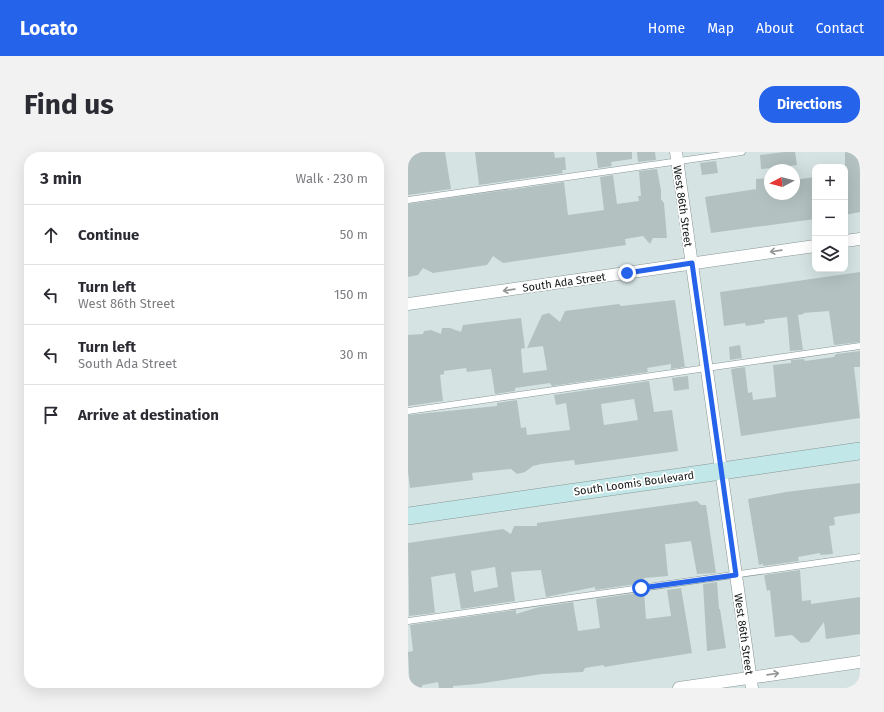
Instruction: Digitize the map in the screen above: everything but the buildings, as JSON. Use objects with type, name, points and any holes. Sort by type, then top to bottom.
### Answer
[{"type":"street","name":"West 86th Street","points":[[676,157],[751,683]]},
{"type":"street","points":[[848,241],[860,239]]},
{"type":"street","name":"South Ada Street","points":[[408,304],[812,246]]},
{"type":"street","name":"South Loomis Boulevard","points":[[408,516],[860,451]]},
{"type":"street","points":[[679,688],[751,683],[860,662]]},
{"type":"lane","points":[[408,200],[676,157],[742,152]]},
{"type":"lane","points":[[408,411],[860,346]]},
{"type":"lane","points":[[408,621],[860,557]]},
{"type":"route","points":[[627,273],[692,263],[736,575],[641,588]]}]
